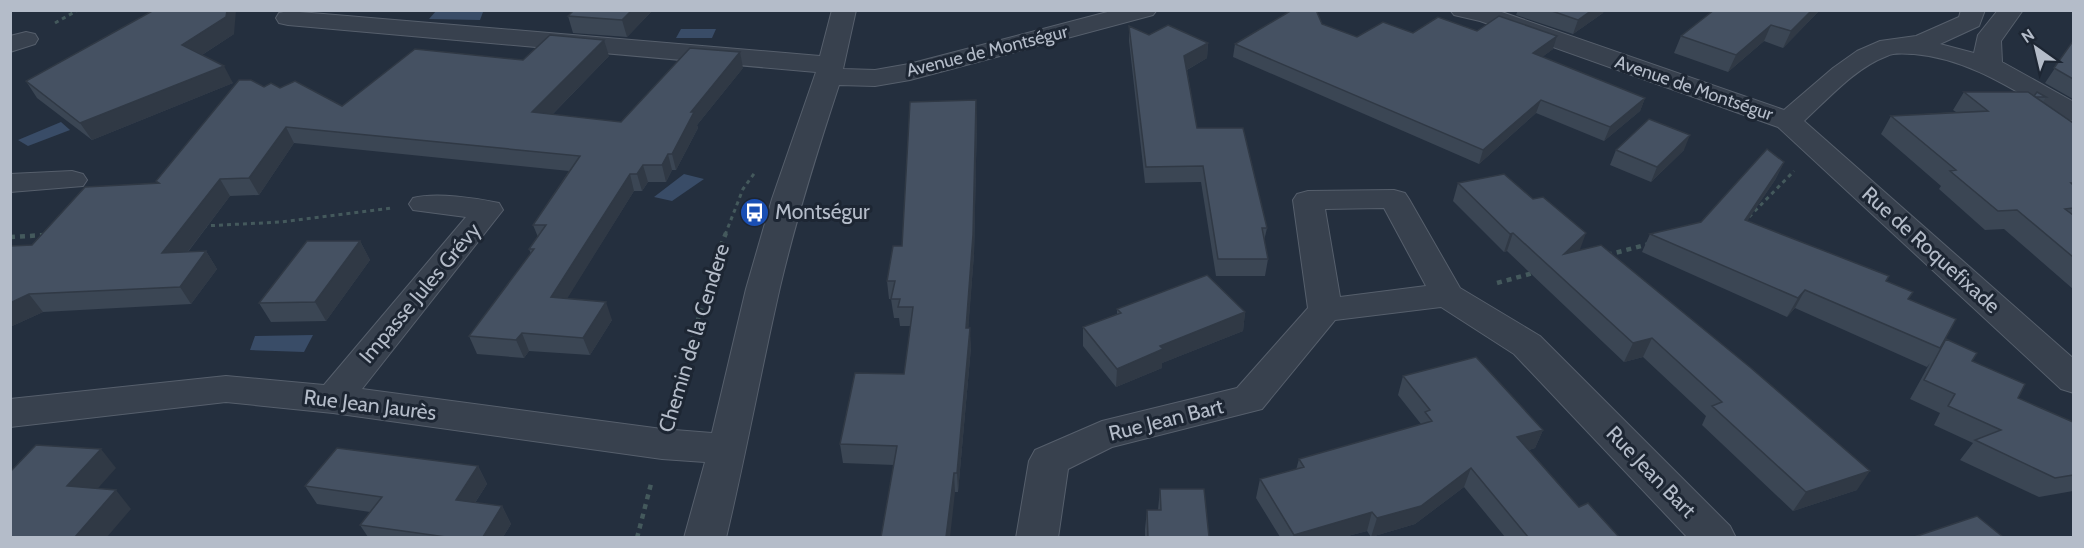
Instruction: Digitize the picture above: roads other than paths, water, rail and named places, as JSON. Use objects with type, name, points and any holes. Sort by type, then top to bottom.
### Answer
[{"type":"street","points":[[705,537],[728,449],[766,278],[794,178],[829,71],[844,10]]},
{"type":"street","name":"Avenue de Montségur","points":[[288,18],[829,71],[875,78],[910,72],[1145,10]]},
{"type":"street","name":"Avenue de Montségur","points":[[1462,10],[1486,15],[1788,121],[1860,60],[1880,49],[1905,46],[1952,55],[1990,66],[2073,113]]},
{"type":"street","points":[[1905,46],[1923,42],[1970,21],[1973,10]]},
{"type":"street","points":[[1990,66],[1985,52],[1989,36],[2011,10]]},
{"type":"street","name":"Rue de Roquefixade","points":[[1788,121],[2073,380]]},
{"type":"street","points":[[10,183],[72,180]]},
{"type":"street","name":"Rue Jean Bart","points":[[1037,537],[1049,461],[1102,435],[1249,399],[1325,310],[1308,201],[1394,199],[1447,295],[1527,345],[1714,537]]},
{"type":"street","name":"Impasse Jules Grévy","points":[[333,399],[488,210],[423,204]]},
{"type":"street","points":[[1325,310],[1447,295]]},
{"type":"street","name":"Rue Jean Jaurès","points":[[10,413],[226,389],[333,399],[662,444],[728,449]]},
{"type":"water","points":[[436,11],[483,12],[480,20],[429,19]]},
{"type":"water","points":[[681,29],[716,29],[712,38],[676,38]]},
{"type":"water","points":[[61,122],[70,130],[28,146],[18,140]]},
{"type":"water","points":[[684,174],[704,179],[672,201],[654,197]]},
{"type":"water","points":[[313,335],[304,352],[250,350],[255,336]]},
{"type":"place","name":"Montségur","points":[[754,212]]}]
